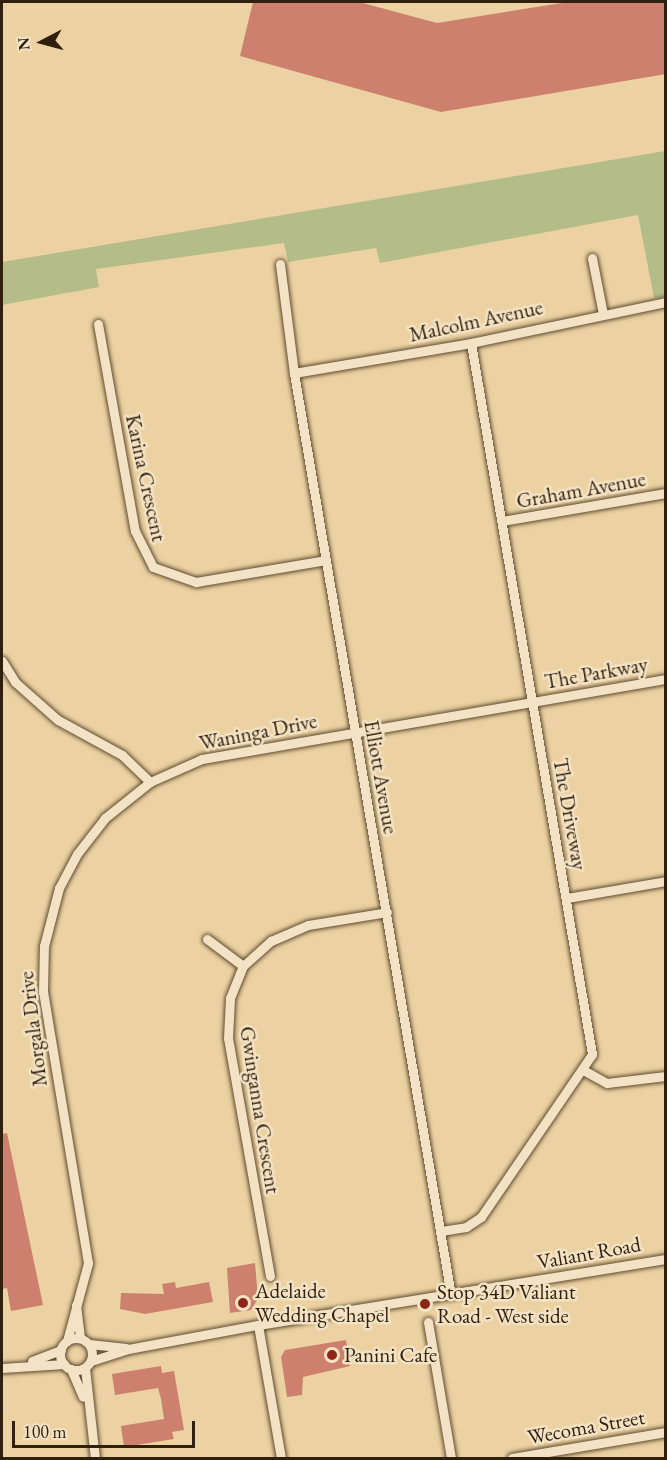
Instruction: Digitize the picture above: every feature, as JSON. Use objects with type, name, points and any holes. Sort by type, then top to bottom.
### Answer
[{"type":"street","points":[[592,258],[603,314]]},
{"type":"street","name":"Elliott Avenue","points":[[280,264],[294,373],[451,1295]]},
{"type":"street","name":"Malcolm Avenue","points":[[294,373],[471,343],[666,302]]},
{"type":"street","name":"Karina Crescent","points":[[98,324],[135,531],[153,567],[196,582],[326,560]]},
{"type":"street","name":"The Driveway","points":[[441,1231],[466,1227],[481,1217],[585,1071],[592,1054],[471,343]]},
{"type":"street","name":"Graham Avenue","points":[[502,521],[666,493]]},
{"type":"street","points":[[2,662],[15,681],[58,720],[122,755],[150,782]]},
{"type":"street","name":"The Parkway","points":[[532,702],[666,679]]},
{"type":"street","name":"Waninga Drive","points":[[150,782],[202,759],[532,702]]},
{"type":"street","name":"Morgala Drive","points":[[67,1341],[88,1263],[43,992],[44,946],[58,888],[76,854],[105,818],[150,782]]},
{"type":"street","points":[[567,898],[666,881]]},
{"type":"street","name":"Gwinganna Crescent","points":[[270,1276],[228,1038],[230,998],[243,966],[259,949],[290,932],[387,912]]},
{"type":"street","points":[[207,939],[243,966]]},
{"type":"street","points":[[585,1071],[607,1083],[666,1076]]},
{"type":"street","name":"Valiant Road","points":[[88,1364],[128,1349],[258,1325],[666,1259]]},
{"type":"street","name":"Morgala Drive","points":[[76,1305],[80,1338]]},
{"type":"street","points":[[428,1322],[451,1458]]},
{"type":"street","points":[[258,1325],[281,1458]]},
{"type":"street","points":[[2,1368],[25,1364],[61,1350],[67,1341],[80,1338],[89,1344],[86,1403],[95,1458]]},
{"type":"street","name":"Valiant Road","points":[[89,1344],[128,1349]]},
{"type":"street","points":[[61,1350],[86,1403]]},
{"type":"street","points":[[25,1364],[67,1366],[88,1364]]},
{"type":"street","name":"Wecoma Street","points":[[512,1458],[666,1432]]},
{"type":"green space","points":[[665,151],[665,297],[654,298],[638,215],[380,263],[376,248],[288,262],[284,243],[96,269],[99,287],[2,305],[2,262]]},
{"type":"building","points":[[253,2],[359,2],[437,23],[568,2],[666,2],[666,74],[441,112],[240,56]]},
{"type":"building","points":[[7,1133],[43,1305],[11,1311],[7,1288],[2,1289],[2,1134]]},
{"type":"building","points":[[255,1263],[258,1299],[251,1310],[230,1313],[227,1268]]},
{"type":"building","points":[[175,1282],[176,1288],[209,1282],[213,1302],[145,1314],[120,1309],[121,1293],[164,1294],[162,1284]]},
{"type":"building","points":[[346,1340],[350,1366],[303,1377],[302,1395],[287,1397],[281,1357],[285,1350]]},
{"type":"building","points":[[161,1366],[162,1373],[174,1371],[184,1430],[172,1432],[174,1439],[124,1447],[121,1426],[164,1419],[161,1399],[158,1388],[115,1395],[112,1374]]},
{"type":"place","name":"Adelaide Wedding Chapel","points":[[243,1303]]},
{"type":"place","name":"Stop 34D Valiant Road - West side","points":[[425,1304]]},
{"type":"place","name":"Panini Cafe","points":[[332,1355]]}]
